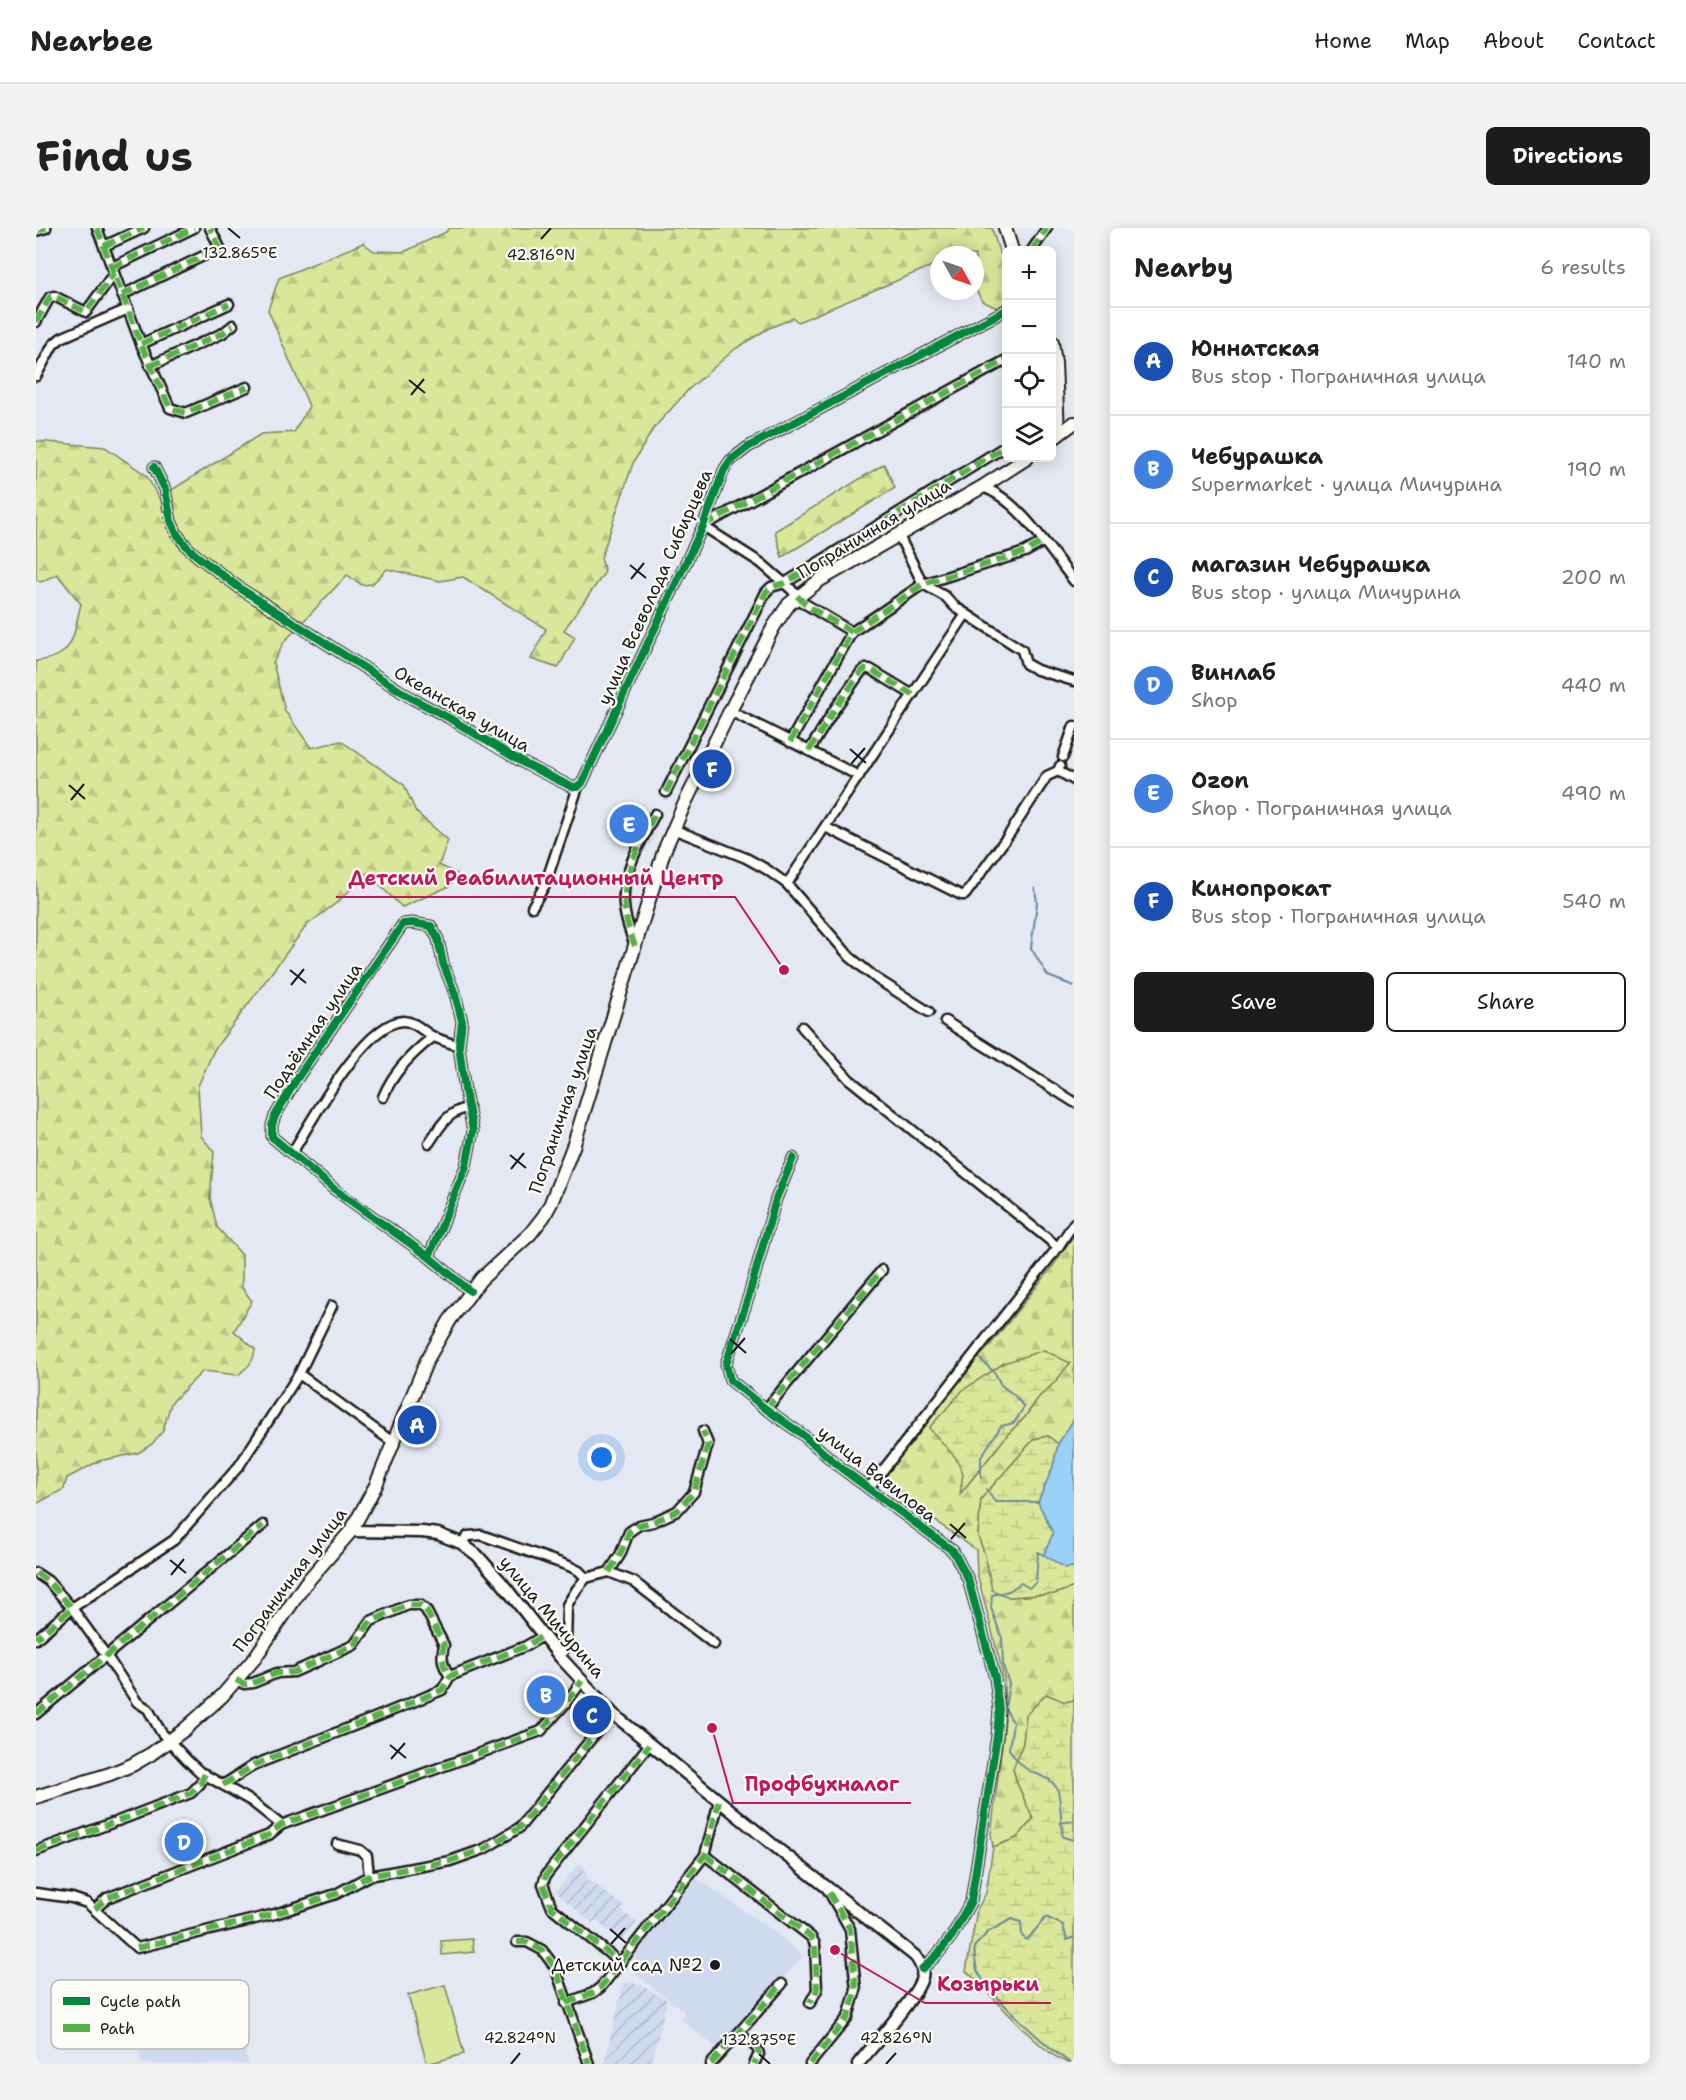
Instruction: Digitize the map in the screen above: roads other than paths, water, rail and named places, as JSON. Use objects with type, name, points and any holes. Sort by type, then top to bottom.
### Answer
[{"type":"main road","points":[[1005,228],[1011,246]]},
{"type":"main road","points":[[1054,354],[1055,408]]},
{"type":"main road","points":[[1056,436],[1074,423]]},
{"type":"main road","name":"Пограничная улица","points":[[36,1797],[110,1774],[141,1760],[170,1742],[207,1710],[255,1659],[305,1584],[351,1531],[376,1485],[428,1360],[450,1320],[470,1292],[495,1265],[530,1234],[551,1203],[574,1144],[655,876],[673,829],[730,711],[783,612],[797,596],[820,580],[982,487],[1021,462]]},
{"type":"street","points":[[36,231],[46,228]]},
{"type":"street","points":[[97,228],[141,344],[170,408],[186,413],[247,387]]},
{"type":"street","points":[[104,246],[144,228]]},
{"type":"street","points":[[36,322],[50,297],[54,296],[86,312],[113,270],[194,228]]},
{"type":"street","points":[[122,295],[220,248],[210,228]]},
{"type":"street","points":[[1035,246],[1047,228]]},
{"type":"street","points":[[141,344],[229,304]]},
{"type":"street","points":[[36,376],[53,345],[61,338],[128,309]]},
{"type":"street","name":"улица Всеволода Сибирцева","points":[[532,907],[545,885],[580,785],[703,526],[724,470],[730,461],[748,447],[1002,312]]},
{"type":"street","points":[[150,366],[223,333],[233,325]]},
{"type":"street","name":"улица Всеволода Сибирцева","points":[[703,526],[1002,362]]},
{"type":"street","points":[[666,792],[766,592],[771,587],[785,583],[1002,448]]},
{"type":"street","name":"Океанская улица","points":[[154,467],[165,489],[171,520],[177,534],[187,547],[241,589],[413,699],[527,765],[572,787],[580,785]]},
{"type":"street","points":[[982,487],[993,490],[1010,503],[1074,581]]},
{"type":"street","points":[[703,526],[761,563],[809,607],[852,632]]},
{"type":"street","points":[[898,534],[923,584],[946,597],[954,606],[1022,650],[1026,664],[1037,670],[1074,681]]},
{"type":"street","points":[[790,742],[852,632],[923,584],[1025,552],[1043,542]]},
{"type":"street","points":[[787,884],[966,614]]},
{"type":"street","points":[[809,751],[834,710],[865,669],[870,669],[913,695]]},
{"type":"street","points":[[730,711],[859,776]]},
{"type":"street","points":[[1063,757],[1074,726]]},
{"type":"street","points":[[825,827],[961,896],[965,895],[1010,833],[1047,776],[1059,769],[1074,780]]},
{"type":"street","points":[[635,946],[625,912],[624,889],[630,869],[655,814]]},
{"type":"street","points":[[673,829],[737,854],[766,869],[787,884],[850,957],[877,979],[929,1012]]},
{"type":"street","name":"Подъёмная улица","points":[[459,1046],[462,1021],[443,963],[436,931],[431,926],[403,924],[386,952],[364,979],[296,1080],[272,1125],[272,1137],[334,1189],[429,1257],[470,1292]]},
{"type":"street","points":[[292,1152],[342,1075],[377,1032],[387,1025],[405,1021],[416,1024],[433,1036],[459,1046],[473,1131],[471,1149],[429,1257]]},
{"type":"street","points":[[945,1021],[1074,1102]]},
{"type":"street","points":[[802,1027],[849,1079],[1058,1247]]},
{"type":"street","points":[[383,1097],[388,1084],[413,1052],[433,1036]]},
{"type":"street","points":[[429,1143],[448,1115],[469,1107]]},
{"type":"street","name":"улица Вавилова","points":[[793,1158],[776,1199],[749,1295],[726,1364],[730,1380],[803,1435],[841,1468],[953,1551],[962,1564],[971,1590],[995,1678],[999,1709],[978,1866],[971,1900],[952,1936],[922,1969]]},
{"type":"street","name":"улица Вавилова","points":[[869,1488],[1058,1247],[1074,1223]]},
{"type":"street","points":[[766,1409],[882,1270]]},
{"type":"street","points":[[36,1639],[72,1608],[174,1540],[239,1466],[299,1374],[332,1306]]},
{"type":"street","points":[[299,1374],[394,1443]]},
{"type":"street","points":[[609,1572],[620,1555],[628,1532],[639,1525],[653,1522],[677,1511],[694,1492],[708,1444],[703,1431]]},
{"type":"street","points":[[36,1714],[263,1525]]},
{"type":"street","name":"улица Мичурина","points":[[351,1531],[438,1534],[461,1543],[477,1555],[490,1568],[560,1657],[612,1713],[826,1887],[915,1956],[922,1969]]},
{"type":"street","points":[[461,1543],[468,1536],[481,1535],[569,1566],[586,1578]]},
{"type":"street","points":[[560,1657],[566,1646],[567,1605],[586,1578],[609,1572],[633,1582],[714,1644]]},
{"type":"street","points":[[36,1573],[48,1581],[72,1608],[137,1702],[148,1709],[161,1732],[170,1742],[200,1772],[251,1801],[281,1825]]},
{"type":"street","points":[[236,1680],[244,1684],[253,1683],[277,1673],[294,1672],[354,1645],[371,1621],[408,1605],[420,1605],[426,1610],[444,1645],[441,1656],[444,1668],[450,1676]]},
{"type":"street","points":[[223,1785],[254,1765],[442,1690],[450,1676],[526,1646],[543,1636]]},
{"type":"street","points":[[95,1909],[107,1898],[269,1834],[281,1825],[541,1731],[582,1682]]},
{"type":"street","points":[[36,1893],[72,1898],[87,1903],[137,1948],[275,1914],[336,1894],[369,1876],[450,1861],[484,1849],[514,1832],[612,1713]]},
{"type":"street","points":[[612,1956],[552,1908],[543,1884],[546,1875],[649,1745]]},
{"type":"street","points":[[36,1851],[191,1793],[200,1784],[205,1774]]},
{"type":"street","points":[[566,2003],[593,1993],[601,1987],[705,1855],[719,1801]]},
{"type":"street","points":[[337,1844],[360,1850],[367,1856],[369,1876]]},
{"type":"street","points":[[705,1855],[811,1937],[815,1944],[817,1990],[810,2003]]},
{"type":"street","points":[[810,2064],[848,2017],[856,1990],[850,1929],[826,1887]]},
{"type":"street","points":[[517,1942],[527,1942],[542,1950],[555,1967],[589,2064]]},
{"type":"street","points":[[858,2064],[916,1991],[921,1982],[922,1969]]},
{"type":"street","points":[[711,2064],[782,1984]]},
{"type":"street","points":[[739,2033],[757,2048],[759,2054],[754,2064]]},
{"type":"water","points":[[1074,1419],[1074,1567],[1065,1568],[1044,1555],[1053,1533],[1038,1502],[1053,1467],[1058,1444]]},
{"type":"waterway","points":[[1035,888],[1037,903],[1031,948],[1048,976],[1074,986]]},
{"type":"waterway","points":[[979,1358],[995,1373],[1001,1385],[1024,1407],[1014,1423],[1001,1426],[981,1457],[981,1478]]},
{"type":"waterway","points":[[986,1489],[995,1502],[1038,1502]]},
{"type":"waterway","points":[[1044,1555],[1038,1552],[1036,1583],[1029,1588],[1021,1583],[1009,1591],[992,1595],[991,1608],[1002,1638],[1003,1665],[1009,1684],[1005,1708],[1013,1723],[1009,1749],[1025,1768],[1047,1779],[1056,1787],[1063,1837],[1074,1840]]},
{"type":"waterway","points":[[1060,1823],[1074,1821]]},
{"type":"waterway","points":[[1072,2064],[1035,2034],[993,1992],[977,1970],[974,1947],[988,1932],[1012,1919],[1021,1922],[1022,1936],[1027,1940],[1046,1917],[1063,1925],[1067,1940],[1074,1937]]},
{"type":"place","name":"Кинопрокат","points":[[712,769]]},
{"type":"place","name":"Ozon","points":[[629,824]]},
{"type":"place","name":"Детский Реабилитационный Центр","points":[[784,970]]},
{"type":"place","name":"Юннатская","points":[[417,1425]]},
{"type":"place","name":"Чебурашка","points":[[546,1695]]},
{"type":"place","name":"магазин Чебурашка","points":[[592,1715]]},
{"type":"place","name":"Профбухналог","points":[[712,1728]]},
{"type":"place","name":"Винлаб","points":[[184,1842]]},
{"type":"place","name":"Козырьки","points":[[835,1950]]},
{"type":"place","name":"Детский сад №2","points":[[715,1965]]}]
